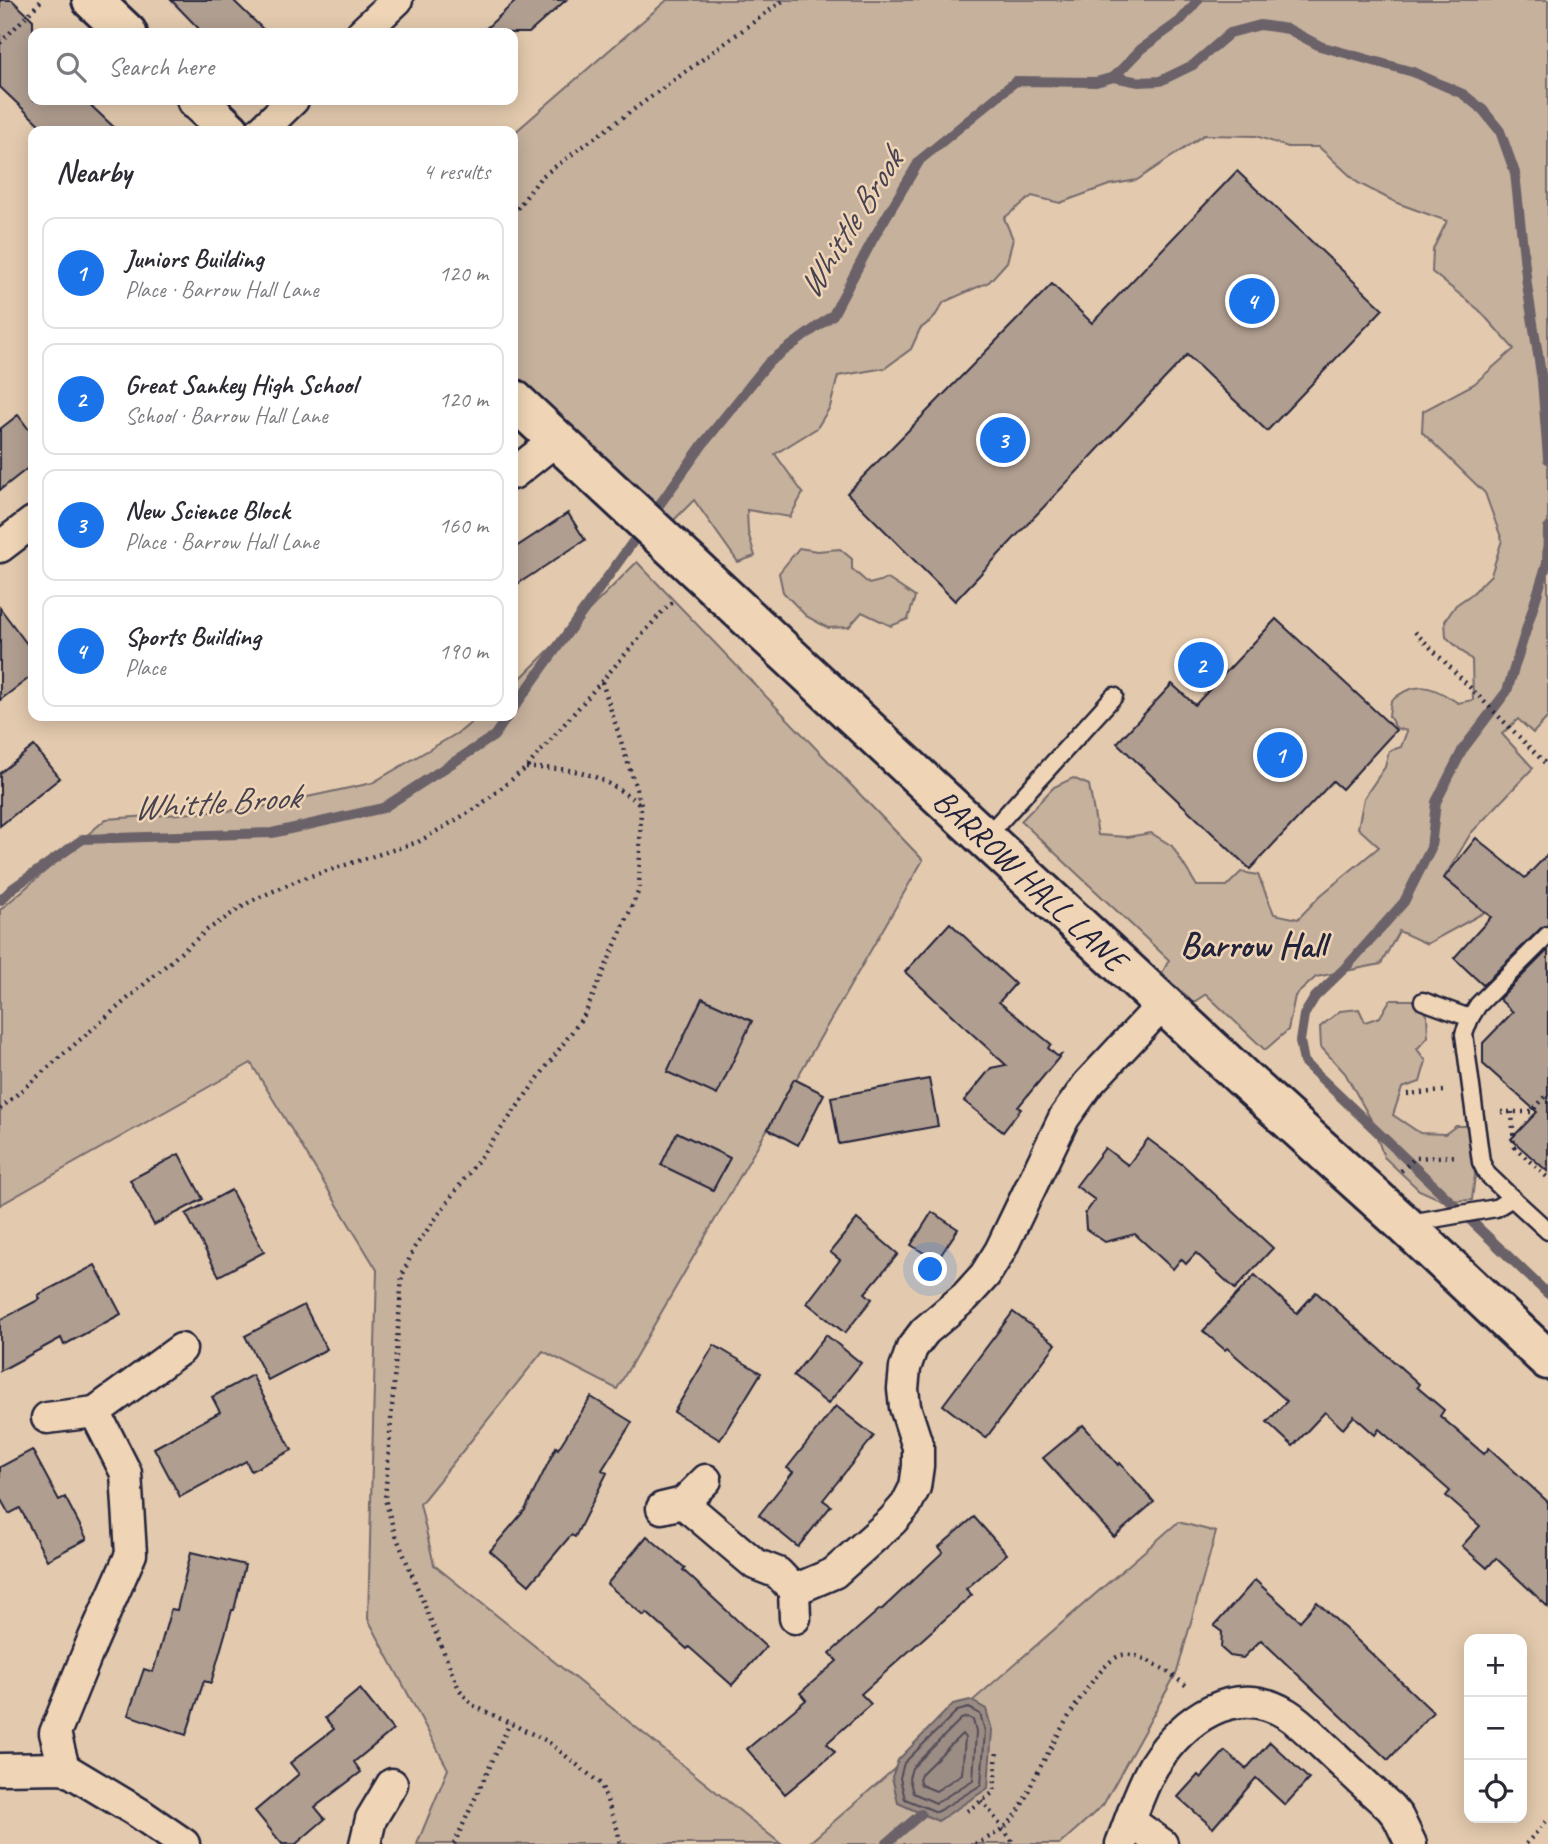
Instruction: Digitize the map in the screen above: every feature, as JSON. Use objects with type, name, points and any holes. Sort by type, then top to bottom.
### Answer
[{"type":"street","points":[[92,0],[122,28]]},
{"type":"street","points":[[367,28],[397,0]]},
{"type":"street","points":[[202,105],[225,126]]},
{"type":"street","points":[[266,126],[288,105]]},
{"type":"street","name":"BARROW HALL LANE","points":[[518,404],[628,509],[1548,1360]]},
{"type":"street","points":[[518,470],[556,440]]},
{"type":"street","points":[[0,547],[28,526]]},
{"type":"street","points":[[706,1480],[672,1506],[755,1564],[778,1573],[794,1604],[834,1573],[891,1521],[906,1505],[915,1487],[918,1466],[918,1447],[905,1407],[903,1389],[905,1368],[912,1348],[925,1331],[965,1297],[985,1275],[1000,1251],[1064,1118],[1088,1084],[1164,1003]]},
{"type":"street","points":[[47,1418],[95,1412],[181,1349]]},
{"type":"street","points":[[64,1768],[55,1733],[131,1554],[126,1473],[95,1412]]},
{"type":"street","points":[[1162,1844],[1126,1832],[1153,1767],[1170,1744],[1191,1723],[1212,1708],[1227,1703],[1258,1702],[1288,1714],[1390,1807],[1411,1844]]},
{"type":"street","points":[[0,1769],[64,1768],[139,1813],[184,1844]]},
{"type":"street","points":[[365,1844],[371,1819],[392,1784]]},
{"type":"lane","points":[[985,838],[1114,696]]},
{"type":"lane","points":[[1548,934],[1478,1004],[1464,1034],[1481,1162],[1487,1174],[1548,1231]]},
{"type":"lane","points":[[1423,1001],[1470,1018]]},
{"type":"lane","points":[[1404,1224],[1481,1212],[1496,1208],[1512,1198]]},
{"type":"path","points":[[0,43],[42,0]]},
{"type":"path","points":[[518,207],[541,177],[784,0]]},
{"type":"path","points":[[0,1109],[207,930],[251,901],[301,879],[418,842],[478,807],[526,768],[669,604],[681,599]]},
{"type":"path","points":[[1415,632],[1548,766]]},
{"type":"path","points":[[602,682],[641,804],[639,890],[585,1013],[414,1248],[402,1276],[385,1499],[394,1531],[459,1689],[472,1704],[547,1741],[601,1784],[620,1844]]},
{"type":"path","points":[[526,768],[562,768],[589,773],[614,785],[641,804]]},
{"type":"path","points":[[1407,1094],[1471,1088]]},
{"type":"path","points":[[1474,1112],[1531,1112],[1548,1094]]},
{"type":"path","points":[[1512,1112],[1514,1147],[1538,1166],[1548,1178]]},
{"type":"path","points":[[1404,1169],[1415,1158],[1438,1157]]},
{"type":"path","points":[[1529,1176],[1538,1166]]},
{"type":"path","points":[[975,1844],[1003,1829],[1021,1808],[1064,1726],[1091,1683],[1114,1658],[1129,1654],[1147,1660],[1182,1682],[1212,1708]]},
{"type":"path","points":[[454,1844],[510,1723]]},
{"type":"path","points":[[967,1811],[994,1792],[997,1750]]},
{"type":"path","points":[[982,1800],[1014,1844]]},
{"type":"path","points":[[1526,1844],[1548,1819]]},
{"type":"shaded area","points":[[667,0],[1548,0],[1548,717],[1533,733],[1518,719],[1502,734],[1533,768],[1471,833],[1444,878],[1485,912],[1427,944],[1399,931],[1381,964],[1316,977],[1295,996],[1288,1030],[1265,1050],[1206,994],[1188,1006],[1160,977],[1169,960],[1021,821],[1054,787],[1073,778],[1089,785],[1098,835],[1127,837],[1151,833],[1172,846],[1197,886],[1227,886],[1241,872],[1258,875],[1274,914],[1298,919],[1321,895],[1379,847],[1358,828],[1364,798],[1385,767],[1389,751],[1401,747],[1407,731],[1396,728],[1389,716],[1391,701],[1417,687],[1440,692],[1458,703],[1473,700],[1472,660],[1446,637],[1445,621],[1456,605],[1491,575],[1502,540],[1485,493],[1422,432],[1423,411],[1474,384],[1514,349],[1479,310],[1432,272],[1433,249],[1447,221],[1397,203],[1358,183],[1319,147],[1288,147],[1256,136],[1204,135],[1137,180],[1109,185],[1060,203],[1032,196],[1004,218],[1013,239],[1007,262],[989,282],[944,302],[933,319],[920,329],[911,349],[885,368],[838,376],[830,407],[817,428],[775,454],[803,493],[790,517],[747,510],[748,532],[755,556],[738,562],[694,500],[664,530],[518,383],[518,130]]},
{"type":"shaded area","points":[[799,548],[817,551],[840,549],[852,559],[852,569],[869,584],[888,579],[915,597],[908,619],[891,626],[862,612],[849,627],[828,628],[806,616],[783,592],[779,573]]},
{"type":"shaded area","points":[[637,562],[923,860],[617,1389],[543,1351],[420,1504],[434,1565],[781,1844],[417,1844],[448,1769],[368,1619],[377,1270],[251,1063],[0,1205],[0,910],[106,819],[252,809],[372,783],[461,731],[473,721],[518,721],[518,681]]},
{"type":"shaded area","points":[[1390,1000],[1412,1000],[1427,1015],[1428,1037],[1417,1049],[1426,1061],[1420,1082],[1402,1088],[1393,1115],[1420,1133],[1445,1134],[1456,1126],[1469,1126],[1475,1175],[1472,1200],[1444,1201],[1419,1190],[1384,1157],[1370,1118],[1345,1073],[1321,1047],[1320,1027],[1340,1011],[1359,1009],[1365,1022],[1380,1017]]},
{"type":"shaded area","points":[[1178,1522],[1216,1532],[1177,1672],[1103,1805],[1060,1844],[808,1844]]},
{"type":"water","points":[[970,1700],[986,1709],[992,1730],[988,1788],[938,1821],[898,1803],[892,1777],[898,1760],[953,1704]]},
{"type":"building","points":[[0,0],[12,0],[33,20],[33,28],[28,28],[28,105],[90,105],[113,126],[41,126],[0,87]]},
{"type":"building","points":[[171,0],[233,0],[262,28],[198,28]]},
{"type":"building","points":[[517,0],[566,0],[529,33],[518,33],[518,28],[486,28]]},
{"type":"building","points":[[1237,171],[1383,309],[1267,431],[1187,355],[955,601],[847,493],[1052,284],[1092,323]]},
{"type":"building","points":[[18,415],[28,428],[28,468],[0,490],[0,429]]},
{"type":"building","points":[[568,513],[585,540],[518,584],[518,546]]},
{"type":"building","points":[[0,608],[28,645],[28,679],[0,700]]},
{"type":"building","points":[[1276,619],[1396,730],[1342,789],[1333,781],[1250,869],[1117,743],[1172,684],[1195,705]]},
{"type":"building","points":[[34,746],[60,778],[0,826],[0,773]]},
{"type":"building","points":[[1476,838],[1525,878],[1548,854],[1548,925],[1541,928],[1483,985],[1454,958],[1491,917],[1444,878]]},
{"type":"building","points":[[950,923],[1015,984],[999,1002],[1051,1044],[1048,1048],[1057,1056],[1061,1055],[1018,1107],[1021,1109],[1003,1132],[964,1101],[991,1068],[1006,1065],[905,972]]},
{"type":"building","points":[[1548,950],[1548,1172],[1511,1139],[1537,1112],[1483,1064],[1483,1043],[1513,1012],[1499,999]]},
{"type":"building","points":[[702,998],[752,1021],[717,1095],[667,1072]]},
{"type":"building","points":[[794,1079],[824,1094],[798,1145],[768,1129]]},
{"type":"building","points":[[929,1079],[938,1126],[839,1144],[831,1097]]},
{"type":"building","points":[[677,1132],[730,1158],[713,1190],[661,1165]]},
{"type":"building","points":[[1148,1139],[1183,1165],[1273,1248],[1235,1289],[1196,1253],[1186,1264],[1181,1259],[1173,1269],[1135,1234],[1105,1242],[1086,1229],[1085,1214],[1095,1200],[1076,1186],[1105,1148],[1128,1165]]},
{"type":"building","points":[[179,1154],[203,1199],[154,1225],[130,1180]]},
{"type":"building","points":[[231,1190],[264,1252],[219,1276],[186,1214]]},
{"type":"building","points":[[932,1212],[958,1229],[937,1261],[911,1245]]},
{"type":"building","points":[[857,1219],[898,1254],[865,1293],[872,1299],[845,1333],[807,1303],[840,1260],[830,1252]]},
{"type":"building","points":[[95,1265],[121,1314],[64,1345],[61,1338],[0,1371],[0,1320],[40,1299],[38,1295]]},
{"type":"building","points":[[1255,1275],[1297,1313],[1316,1292],[1419,1384],[1417,1387],[1444,1410],[1440,1416],[1484,1454],[1489,1448],[1548,1502],[1548,1607],[1496,1558],[1487,1568],[1462,1546],[1480,1526],[1446,1496],[1450,1491],[1379,1429],[1375,1435],[1354,1416],[1343,1429],[1325,1412],[1293,1446],[1267,1422],[1287,1401],[1227,1348],[1225,1350],[1203,1331]]},
{"type":"building","points":[[304,1305],[327,1349],[268,1380],[245,1336]]},
{"type":"building","points":[[1013,1312],[1056,1344],[986,1438],[943,1405]]},
{"type":"building","points":[[826,1335],[861,1363],[828,1404],[793,1376]]},
{"type":"building","points":[[714,1345],[761,1373],[720,1440],[674,1412]]},
{"type":"building","points":[[252,1375],[292,1450],[251,1471],[246,1461],[180,1497],[154,1448],[220,1412],[212,1397]]},
{"type":"building","points":[[591,1397],[632,1422],[602,1470],[607,1473],[575,1537],[571,1535],[529,1585],[490,1551],[525,1510],[556,1447],[558,1449]]},
{"type":"building","points":[[836,1406],[874,1436],[823,1500],[831,1506],[798,1547],[759,1515],[793,1472],[787,1468]]},
{"type":"building","points":[[1083,1425],[1154,1502],[1114,1537],[1043,1458]]},
{"type":"building","points":[[32,1450],[59,1500],[65,1497],[87,1539],[47,1560],[20,1508],[9,1514],[0,1498],[0,1467]]},
{"type":"building","points":[[974,1517],[1007,1554],[966,1589],[972,1595],[861,1694],[871,1704],[827,1743],[835,1752],[785,1794],[747,1749],[806,1700],[800,1693],[837,1661],[830,1653],[943,1552],[939,1547]]},
{"type":"building","points":[[647,1536],[685,1568],[683,1570],[766,1647],[732,1685],[647,1613],[644,1616],[607,1584]]},
{"type":"building","points":[[191,1552],[245,1565],[211,1683],[204,1681],[186,1735],[128,1715],[144,1669],[153,1672],[171,1609],[177,1610]]},
{"type":"building","points":[[1255,1580],[1300,1621],[1317,1602],[1433,1712],[1388,1760],[1261,1640],[1243,1658],[1230,1656],[1221,1648],[1222,1632],[1214,1626]]},
{"type":"building","points":[[360,1689],[393,1730],[354,1762],[361,1772],[315,1807],[325,1819],[296,1844],[282,1844],[255,1811],[299,1774],[290,1763],[334,1729],[325,1718]]},
{"type":"building","points":[[1270,1742],[1309,1779],[1285,1805],[1256,1778],[1213,1828],[1178,1797],[1198,1775],[1201,1778],[1225,1751],[1246,1769]]},
{"type":"waterway","name":"Whittle Brook","points":[[518,702],[703,444],[769,362],[833,315],[873,239],[920,160],[1016,81],[1096,82],[1114,77],[1141,49],[1180,21],[1198,0]]},
{"type":"waterway","points":[[1114,77],[1139,82],[1160,81],[1193,65],[1230,33],[1260,25],[1288,29],[1320,46],[1413,72],[1463,94],[1483,110],[1500,131],[1515,173],[1527,285],[1542,380],[1548,459]]},
{"type":"waterway","points":[[1548,528],[1547,563],[1507,691],[1463,749],[1436,802],[1431,848],[1404,902],[1348,965],[1315,997],[1304,1015],[1300,1041],[1304,1062],[1548,1294]]},
{"type":"waterway","name":"Whittle Brook","points":[[0,901],[13,888],[83,839],[272,833],[383,808],[494,736],[504,721]]},
{"type":"waterway","points":[[886,1844],[921,1814]]},
{"type":"place","name":"Sports Building","points":[[1252,301]]},
{"type":"place","name":"New Science Block","points":[[1003,440]]},
{"type":"place","name":"Great Sankey High School","points":[[1201,665]]},
{"type":"place","name":"Juniors Building","points":[[1280,755]]},
{"type":"district","name":"Barrow Hall","points":[[1253,945]]}]
